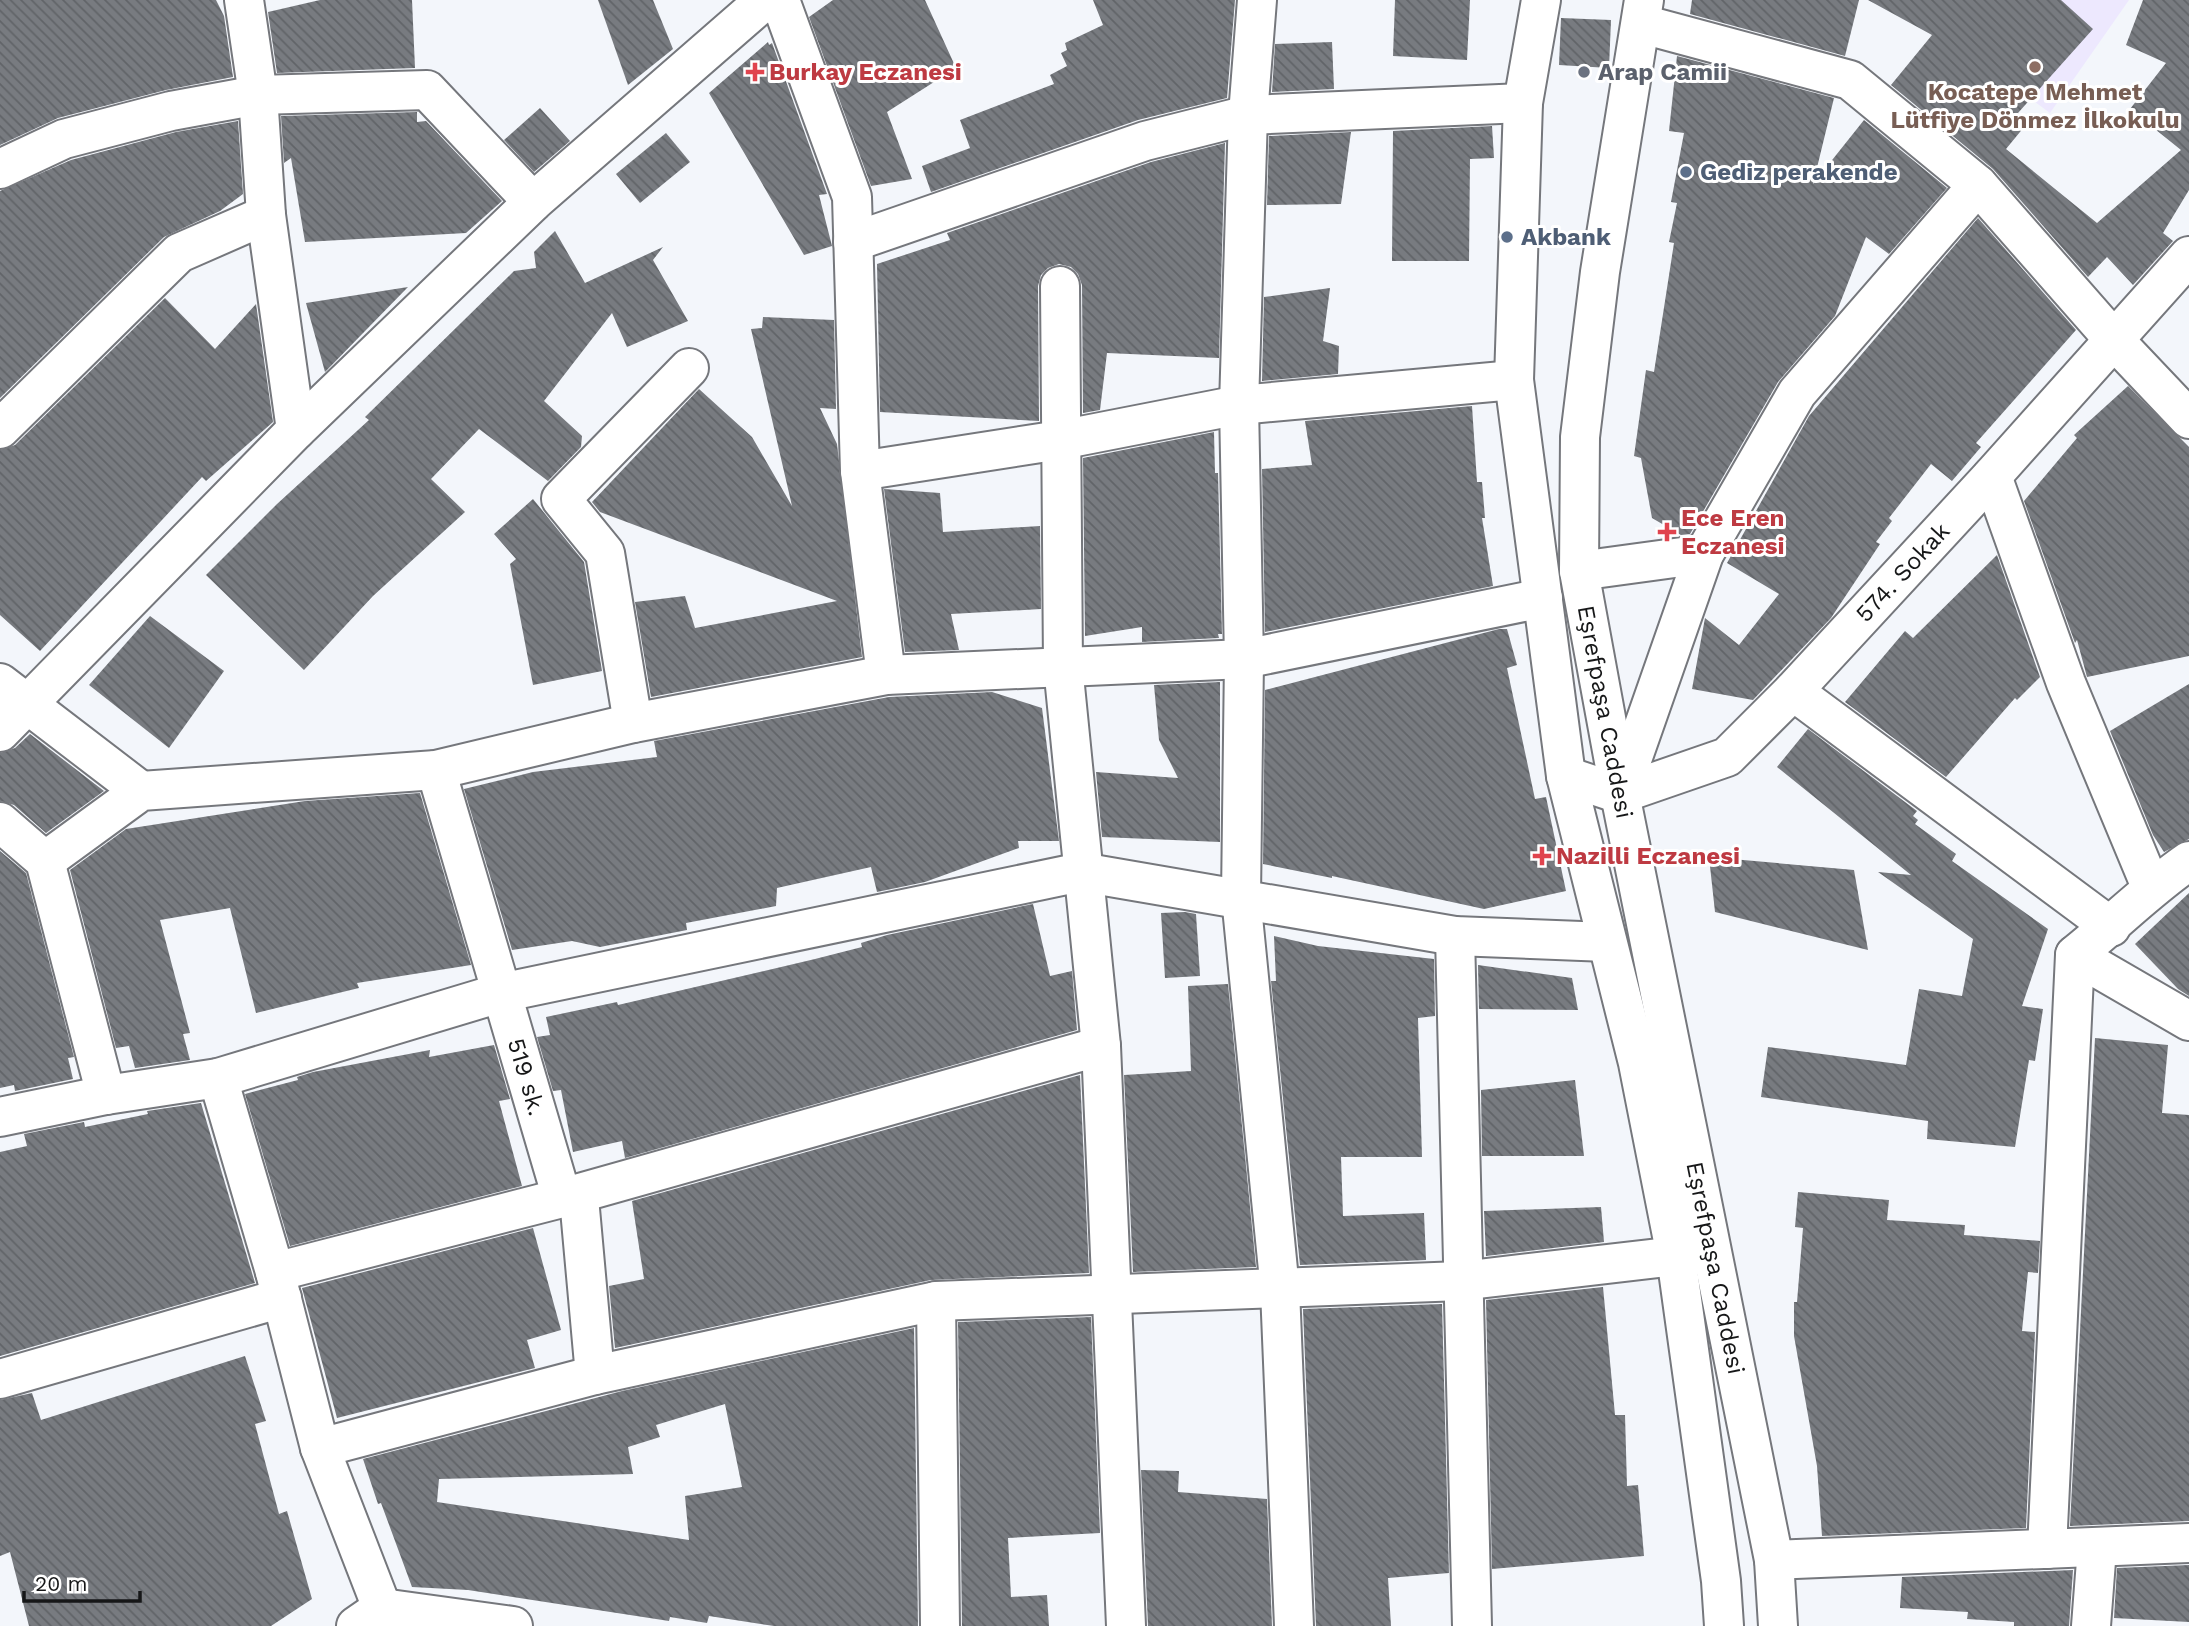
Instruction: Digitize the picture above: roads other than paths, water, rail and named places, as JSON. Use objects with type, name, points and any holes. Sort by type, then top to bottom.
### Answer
[{"type":"street","points":[[243,0],[258,96],[266,215],[296,430]]},
{"type":"street","points":[[0,732],[13,694],[296,430],[533,202],[765,0]]},
{"type":"street","points":[[780,0],[852,197],[860,471],[886,675]]},
{"type":"street","points":[[1257,0],[1248,115],[1239,405],[1244,659],[1241,897],[1280,1290],[1294,1626]]},
{"type":"street","name":"Eşrefpaşa Caddesi","points":[[1541,0],[1523,103],[1514,380],[1566,776],[1639,1063],[1676,1256],[1721,1581],[1724,1626]]},
{"type":"street","points":[[1643,12],[1850,80],[1978,184],[2115,341],[2189,419]]},
{"type":"street","name":"Eşrefpaşa Caddesi","points":[[1643,12],[1600,272],[1582,423],[1579,571],[1619,794],[1774,1560],[1778,1626]]},
{"type":"street","points":[[0,169],[64,138],[171,111],[258,96],[427,90],[533,202]]},
{"type":"street","points":[[853,242],[1145,141],[1248,115],[1523,103]]},
{"type":"street","points":[[1566,776],[1619,794],[1704,554],[1797,393],[1978,184]]},
{"type":"street","points":[[0,429],[179,253],[266,215]]},
{"type":"street","name":"574. Sokak","points":[[1619,794],[1727,757],[1793,691],[1992,476],[2189,256]]},
{"type":"street","points":[[1059,286],[1063,666],[1081,872],[1101,1046],[1126,1626]]},
{"type":"street","points":[[633,723],[605,553],[561,499],[688,368]]},
{"type":"street","points":[[860,471],[1060,440],[1239,405],[1514,380]]},
{"type":"street","points":[[1992,476],[2066,683],[2151,887]]},
{"type":"street","points":[[1579,571],[1704,554]]},
{"type":"street","points":[[45,861],[141,791],[436,770],[633,723],[886,675],[1244,659],[1543,598]]},
{"type":"street","points":[[1793,691],[2111,927]]},
{"type":"street","points":[[13,694],[141,791]]},
{"type":"street","name":"519 sk.","points":[[436,770],[562,1198],[579,1198],[595,1375]]},
{"type":"street","points":[[0,822],[45,861],[106,1095]]},
{"type":"street","points":[[2047,1549],[2075,955],[2111,927],[2151,887],[2189,860]]},
{"type":"street","points":[[0,1117],[106,1095],[218,1078],[500,993],[1081,872],[1241,897],[1455,936],[1607,942]]},
{"type":"street","points":[[1455,936],[1461,1281],[1472,1626]]},
{"type":"street","points":[[2075,955],[2189,1021]]},
{"type":"street","points":[[0,1379],[278,1285],[562,1198],[1101,1046]]},
{"type":"street","points":[[218,1078],[369,1617],[513,1626]]},
{"type":"street","points":[[320,1448],[595,1375],[936,1301],[1280,1290],[1461,1281],[1676,1256]]},
{"type":"street","points":[[936,1301],[940,1626]]},
{"type":"street","points":[[1774,1560],[2189,1543]]},
{"type":"street","points":[[2091,1626],[2097,1548]]},
{"type":"place","name":"Kocatepe Mehmet Lütfiye Dönmez İlkokulu","points":[[2035,67]]},
{"type":"place","name":"Burkay Eczanesi","points":[[755,72]]},
{"type":"place","name":"Arap Camii","points":[[1584,72]]},
{"type":"place","name":"Gediz perakende","points":[[1686,172]]},
{"type":"place","name":"Akbank","points":[[1507,237]]},
{"type":"place","name":"Ece Eren Eczanesi","points":[[1667,532]]},
{"type":"place","name":"Nazilli Eczanesi","points":[[1542,856]]}]
